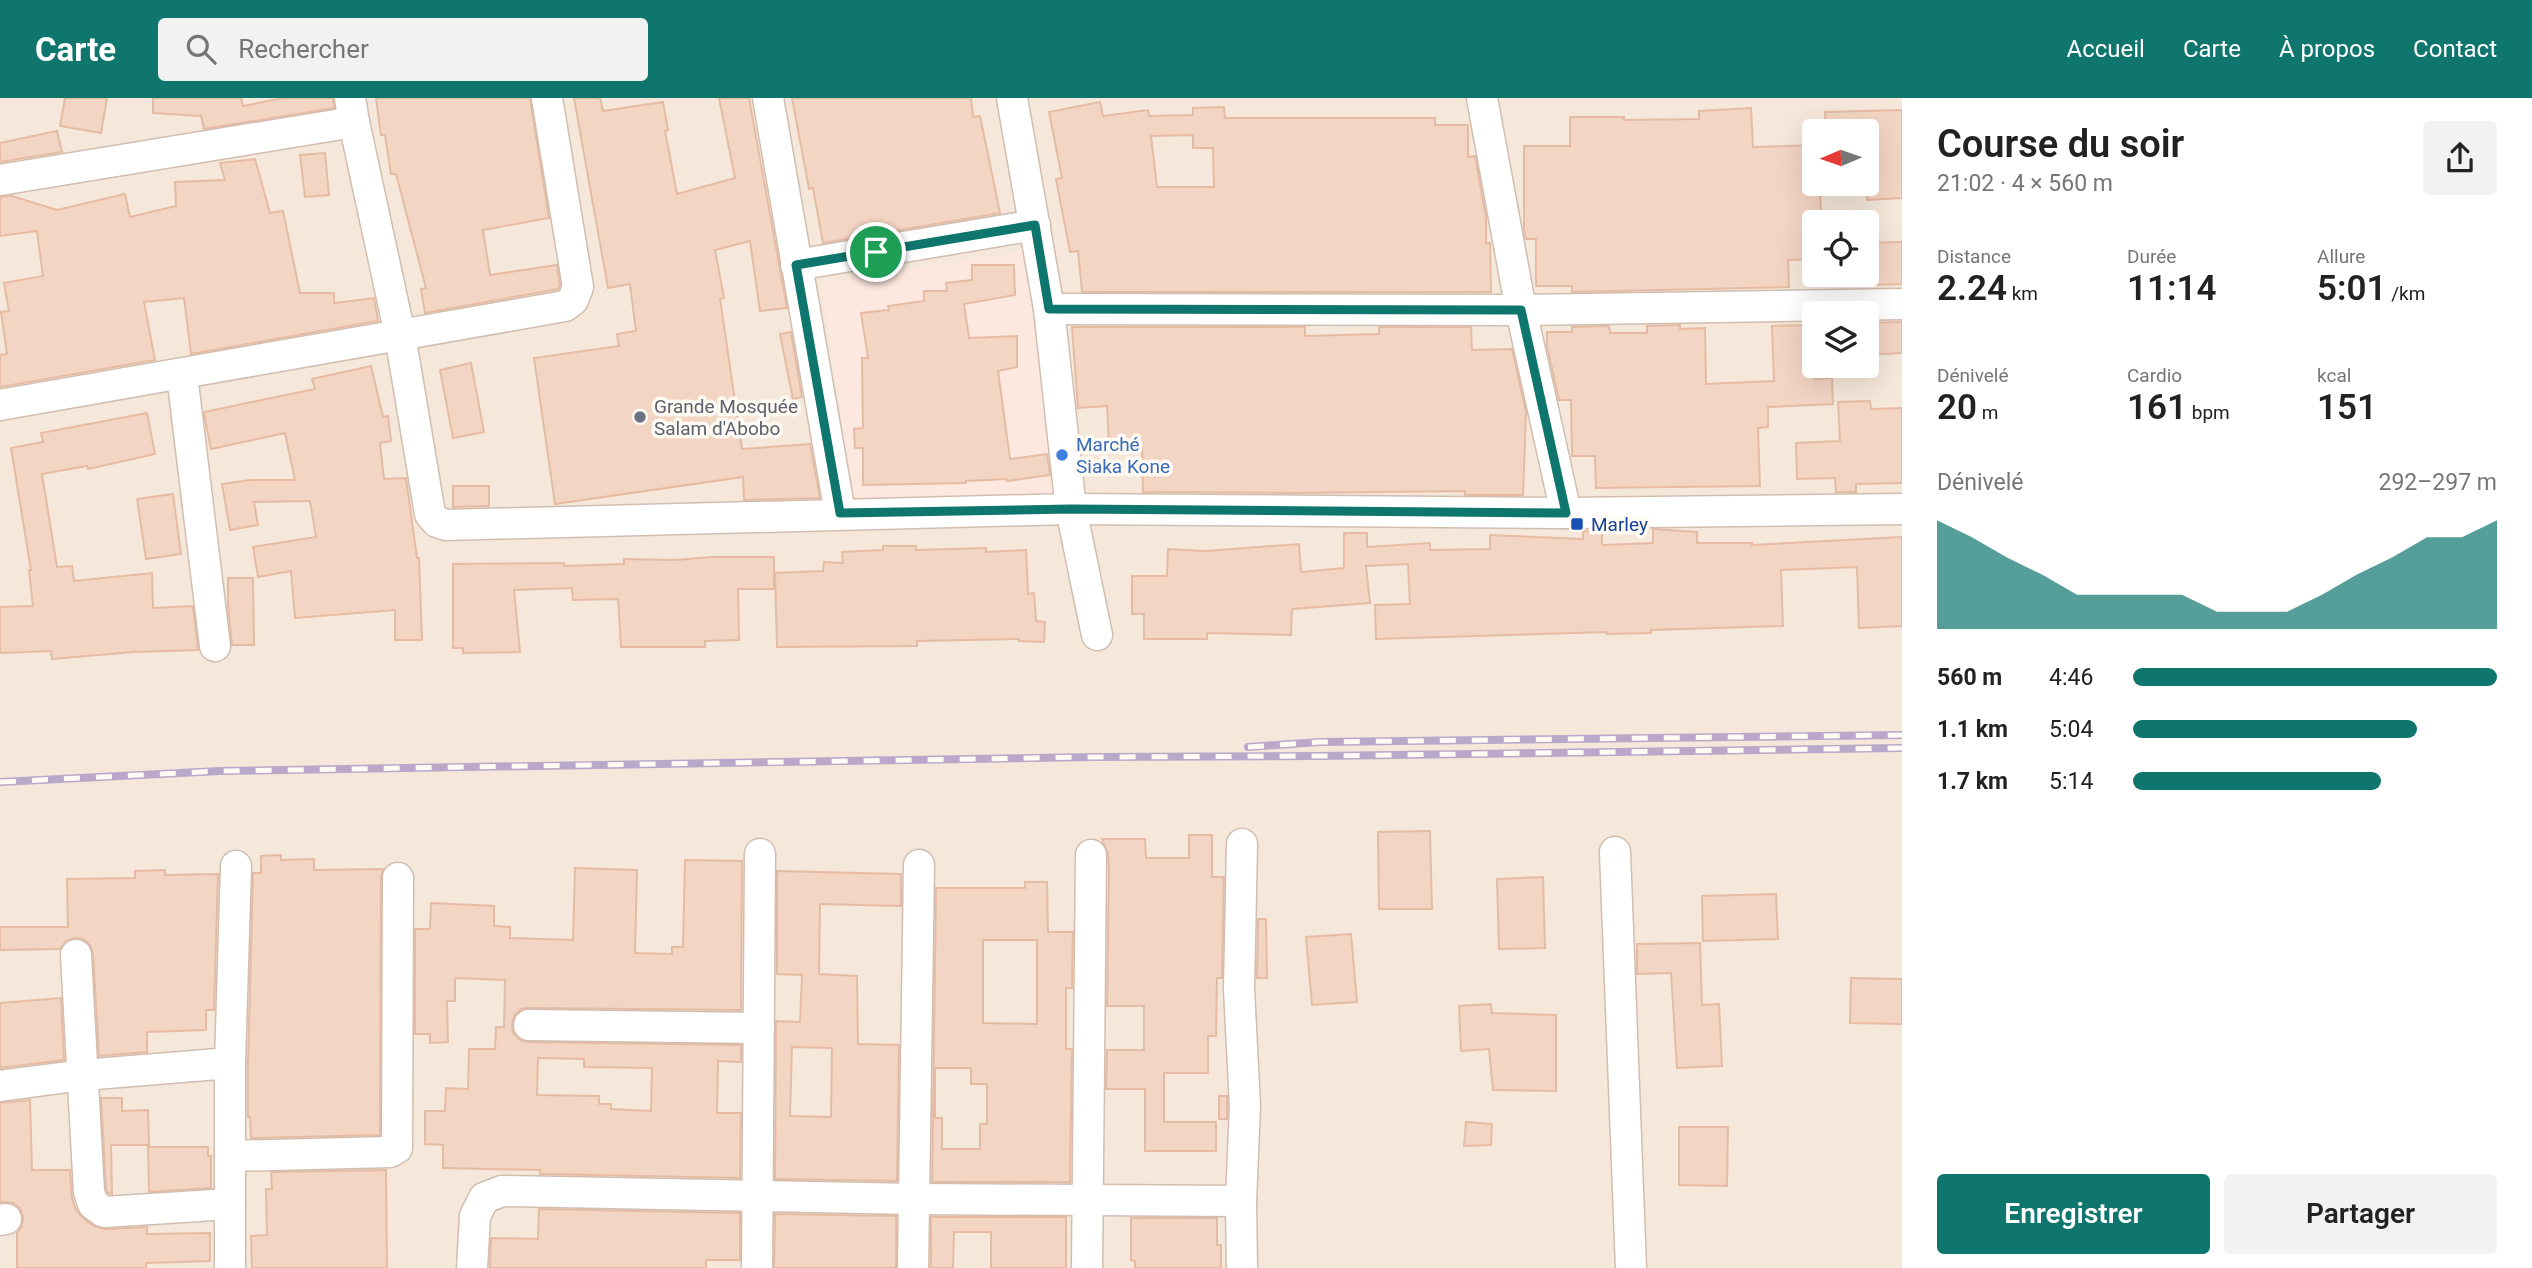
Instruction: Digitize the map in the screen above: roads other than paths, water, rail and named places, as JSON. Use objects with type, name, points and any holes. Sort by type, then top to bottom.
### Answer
[{"type":"street","points":[[0,405],[565,306],[573,300],[578,287],[547,98]]},
{"type":"street","points":[[768,98],[840,513]]},
{"type":"street","points":[[1012,98],[1049,309],[1071,509],[1097,635]]},
{"type":"street","points":[[1482,98],[1521,310],[1566,513]]},
{"type":"street","points":[[0,180],[352,110],[400,335],[430,514],[437,522],[446,525],[1071,509],[1566,513],[1902,509]]},
{"type":"street","points":[[796,265],[1035,225]]},
{"type":"street","points":[[1049,309],[1521,310],[1902,304]]},
{"type":"street","points":[[182,375],[215,646]]},
{"type":"street","points":[[1242,844],[1239,989],[1245,1106],[1241,1201],[1242,1268]]},
{"type":"street","points":[[1615,852],[1631,1268]]},
{"type":"street","points":[[757,1268],[760,854]]},
{"type":"street","points":[[1087,1268],[1091,856]]},
{"type":"street","points":[[913,1268],[919,865]]},
{"type":"street","points":[[230,1268],[230,1063],[236,866]]},
{"type":"street","points":[[230,1156],[390,1152],[397,1148],[398,878]]},
{"type":"street","points":[[76,955],[89,1192],[93,1204],[104,1212],[230,1204]]},
{"type":"street","points":[[529,1025],[759,1028]]},
{"type":"street","points":[[0,1086],[83,1074],[230,1063]]},
{"type":"street","points":[[472,1268],[475,1216],[484,1198],[502,1191],[915,1199],[1241,1201]]},
{"type":"railway","points":[[1248,747],[1320,742],[1902,735]]},
{"type":"railway","points":[[0,782],[220,771],[1902,748]]},
{"type":"place","name":"Grande Mosquée Salam d'Abobo","points":[[640,417]]},
{"type":"place","name":"Marché Siaka Kone","points":[[1062,455]]},
{"type":"place","name":"Marley","points":[[1577,524]]}]
